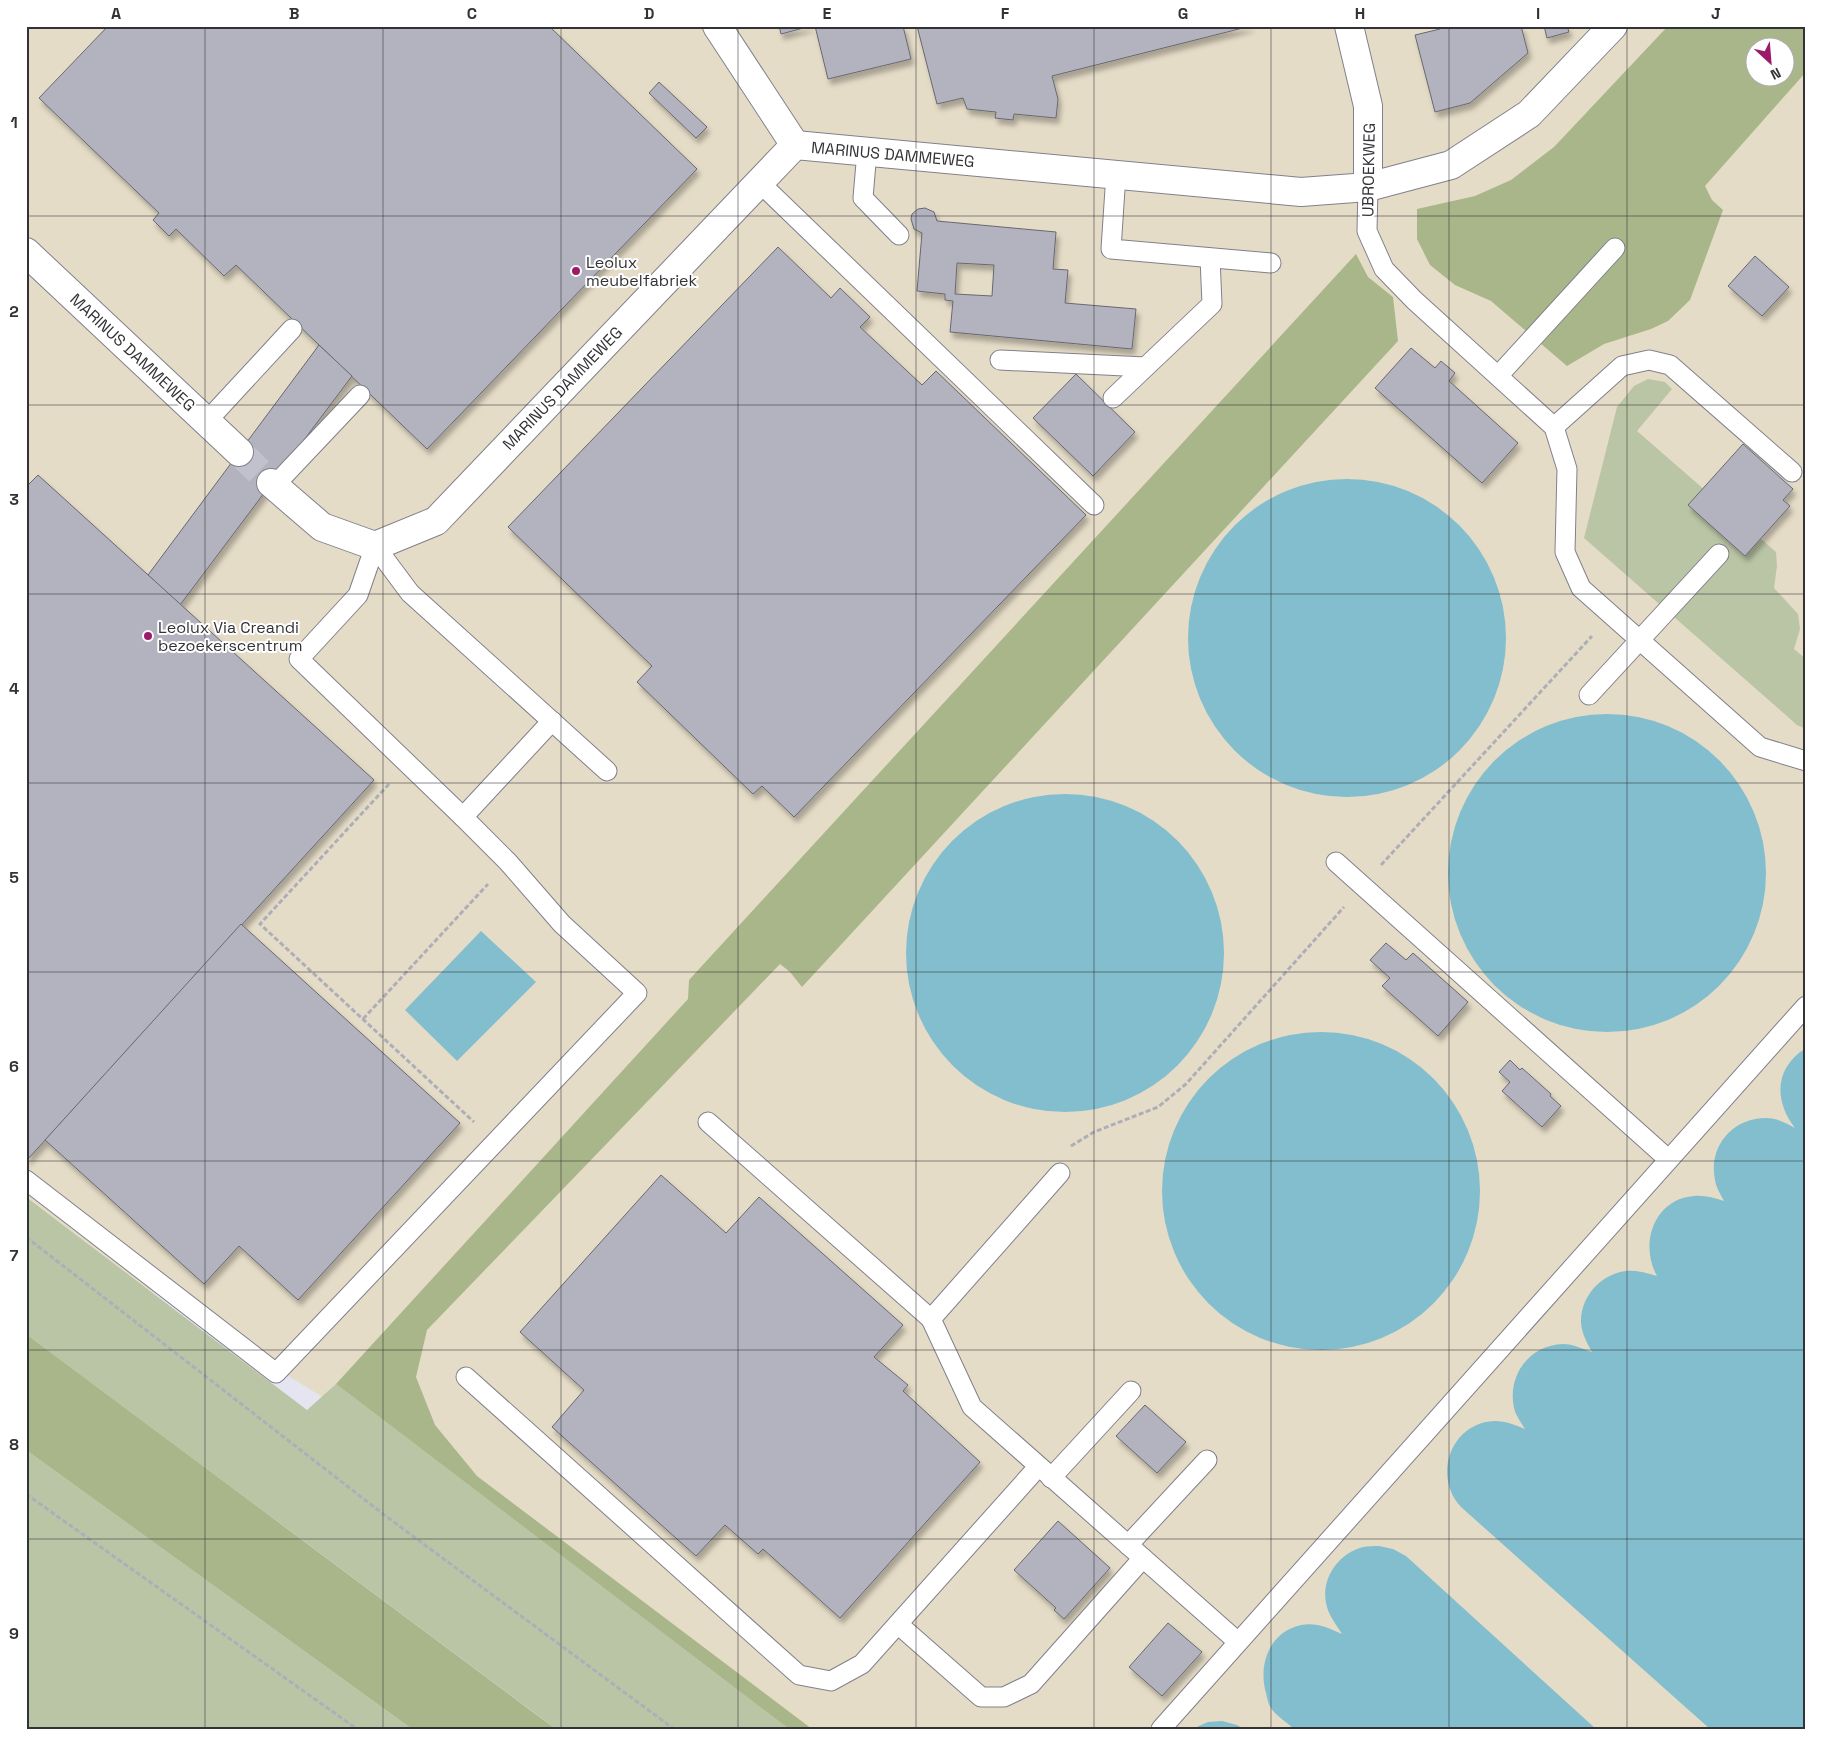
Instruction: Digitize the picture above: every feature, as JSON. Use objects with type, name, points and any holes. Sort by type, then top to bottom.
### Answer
[{"type":"street","points":[[717,26],[796,145]]},
{"type":"street","name":"UBROEKWEG","points":[[1349,26],[1368,106],[1368,187]]},
{"type":"street","name":"MARINUS DAMMEWEG","points":[[375,546],[436,521],[796,145],[1301,192],[1368,187],[1451,165],[1529,114],[1613,26]]},
{"type":"street","name":"MARINUS DAMMEWEG","points":[[26,252],[239,452]]},
{"type":"street","points":[[273,484],[322,527],[375,546]]},
{"type":"lane","points":[[867,151],[863,198],[899,235]]},
{"type":"lane","points":[[1116,174],[1111,249],[1271,263]]},
{"type":"lane","points":[[759,182],[1094,505]]},
{"type":"lane","name":"UBROEKWEG","points":[[1368,187],[1367,231],[1384,269],[1414,300],[1554,427]]},
{"type":"lane","points":[[1498,376],[1615,248]]},
{"type":"lane","points":[[1113,398],[1212,304],[1210,258]]},
{"type":"lane","points":[[206,421],[292,330]]},
{"type":"lane","points":[[1000,360],[1145,367]]},
{"type":"lane","points":[[1792,472],[1670,365],[1649,360],[1622,366],[1554,427],[1567,469],[1565,552],[1581,588],[1760,747],[1806,761]]},
{"type":"lane","points":[[273,484],[360,395]]},
{"type":"lane","points":[[375,546],[410,593],[607,772]]},
{"type":"lane","points":[[26,1180],[276,1373],[637,993],[562,924],[508,862],[299,659],[358,595],[375,546]]},
{"type":"lane","points":[[1588,695],[1719,554]]},
{"type":"lane","points":[[463,817],[552,722]]},
{"type":"lane","points":[[1336,862],[1668,1159]]},
{"type":"lane","points":[[1161,1729],[1806,1006]]},
{"type":"lane","points":[[708,1122],[930,1319],[972,1407],[1238,1642]]},
{"type":"lane","points":[[930,1319],[1060,1173]]},
{"type":"lane","points":[[466,1377],[799,1675],[831,1680],[862,1664],[1045,1472],[1130,1391]]},
{"type":"lane","points":[[1128,1545],[1207,1460]]},
{"type":"lane","points":[[899,1625],[981,1697],[1004,1697],[1031,1684],[1143,1558]]},
{"type":"path","points":[[408,764],[260,924],[496,1142]]},
{"type":"path","points":[[363,1019],[508,862]]},
{"type":"path","points":[[26,1237],[387,1517],[673,1728]]},
{"type":"path","points":[[26,1494],[357,1729]]},
{"type":"shaded area","points":[[26,26],[1806,26],[1806,1729],[764,1729],[345,1411],[26,1214]]},
{"type":"green space","points":[[1668,26],[1806,26],[1806,72],[1794,86],[1794,38],[1744,38],[1744,88],[1792,88],[1705,186],[1712,200],[1723,210],[1690,300],[1668,321],[1651,329],[1604,344],[1567,366],[1491,301],[1455,285],[1430,265],[1417,239],[1417,209],[1475,196],[1511,180],[1554,147]]},
{"type":"green space","points":[[1356,254],[1368,277],[1393,297],[1398,341],[802,987],[790,972],[780,964],[427,1330],[416,1377],[435,1425],[477,1476],[812,1729],[789,1729],[336,1384],[688,999],[689,980]]},
{"type":"green space","points":[[1648,379],[1665,382],[1672,389],[1637,431],[1776,552],[1777,566],[1774,588],[1798,614],[1800,629],[1794,649],[1806,659],[1806,729],[1797,725],[1584,538],[1617,407],[1634,386]]},
{"type":"green space","points":[[26,1197],[307,1410],[336,1384],[789,1729],[556,1729],[26,1334]]},
{"type":"green space","points":[[26,1334],[556,1729],[412,1729],[26,1450]]},
{"type":"green space","points":[[26,1450],[412,1729],[26,1729]]},
{"type":"water","points":[[1347,479],[1378,482],[1408,491],[1435,506],[1460,525],[1479,550],[1494,577],[1503,607],[1506,638],[1503,669],[1494,699],[1479,726],[1460,751],[1435,770],[1408,785],[1378,794],[1347,797],[1316,794],[1286,785],[1259,770],[1234,751],[1215,726],[1200,699],[1191,669],[1188,638],[1191,607],[1200,577],[1215,550],[1234,525],[1259,506],[1286,491],[1316,482]]},
{"type":"water","points":[[1607,714],[1638,717],[1668,726],[1695,741],[1720,760],[1739,785],[1754,812],[1763,842],[1766,873],[1763,904],[1754,934],[1739,961],[1720,986],[1695,1005],[1668,1020],[1638,1029],[1607,1032],[1576,1029],[1546,1020],[1519,1005],[1494,986],[1475,961],[1460,934],[1451,904],[1448,873],[1451,842],[1460,812],[1475,785],[1494,760],[1519,741],[1546,726],[1576,717]]},
{"type":"water","points":[[1065,794],[1096,797],[1126,806],[1153,821],[1178,840],[1197,865],[1212,892],[1221,922],[1224,953],[1221,984],[1212,1014],[1197,1041],[1178,1066],[1153,1085],[1126,1100],[1096,1109],[1065,1112],[1034,1109],[1004,1100],[977,1085],[952,1066],[933,1041],[918,1014],[909,984],[906,953],[909,922],[918,892],[933,865],[952,840],[977,821],[1004,806],[1034,797]]},
{"type":"water","points":[[481,931],[536,982],[457,1061],[405,1010]]},
{"type":"water","points":[[1321,1032],[1352,1035],[1382,1044],[1409,1059],[1434,1078],[1453,1103],[1468,1130],[1477,1160],[1480,1191],[1477,1222],[1468,1252],[1453,1279],[1434,1304],[1409,1323],[1382,1338],[1352,1347],[1321,1350],[1290,1347],[1260,1338],[1233,1323],[1208,1304],[1189,1279],[1174,1252],[1165,1222],[1162,1191],[1165,1160],[1174,1130],[1189,1103],[1208,1078],[1233,1059],[1260,1044],[1290,1035]]},
{"type":"water","points":[[1806,1048],[1806,1729],[1710,1729],[1461,1507],[1452,1494],[1448,1481],[1447,1466],[1457,1440],[1467,1430],[1480,1424],[1495,1421],[1525,1429],[1515,1411],[1513,1396],[1517,1374],[1531,1356],[1540,1350],[1563,1344],[1592,1352],[1582,1331],[1582,1314],[1588,1296],[1600,1282],[1617,1273],[1626,1271],[1638,1271],[1657,1276],[1652,1263],[1650,1237],[1660,1214],[1669,1205],[1680,1199],[1694,1196],[1706,1196],[1724,1201],[1716,1186],[1715,1156],[1725,1137],[1733,1129],[1754,1119],[1766,1118],[1774,1119],[1795,1128],[1783,1107],[1781,1085],[1788,1065],[1795,1056]]},
{"type":"water","points":[[1369,1546],[1393,1549],[1406,1556],[1596,1729],[1294,1729],[1273,1711],[1269,1705],[1264,1682],[1265,1661],[1268,1651],[1281,1635],[1301,1625],[1312,1624],[1322,1626],[1342,1634],[1330,1615],[1326,1603],[1326,1585],[1329,1576],[1339,1561],[1354,1550]]},
{"type":"water","points":[[1222,1721],[1244,1729],[1192,1729],[1208,1722]]},
{"type":"building","points":[[108,26],[549,26],[697,169],[427,449],[236,265],[224,276],[176,229],[169,236],[153,220],[159,213],[39,98]]},
{"type":"building","points":[[779,26],[811,26],[781,34]]},
{"type":"building","points":[[815,26],[903,26],[911,59],[828,79]]},
{"type":"building","points":[[917,26],[1251,26],[1052,76],[1058,99],[1056,118],[1014,114],[1013,120],[995,118],[996,112],[967,109],[963,98],[937,104]]},
{"type":"building","points":[[1439,26],[1521,26],[1528,53],[1470,103],[1435,112],[1415,35],[1440,29]]},
{"type":"building","points":[[1544,26],[1567,26],[1569,32],[1547,38]]},
{"type":"building","points":[[659,82],[707,127],[696,138],[649,93]]},
{"type":"building","points":[[925,208],[934,212],[937,221],[1056,232],[1053,269],[1068,270],[1065,303],[1136,309],[1132,349],[950,332],[953,301],[945,300],[945,294],[917,291],[922,233],[914,229],[911,219],[912,214],[918,209]],"holes":[[[957,263],[994,265],[992,296],[955,294]]]},
{"type":"building","points":[[778,247],[831,298],[840,288],[870,317],[860,327],[922,385],[936,371],[1086,515],[794,817],[762,786],[753,794],[637,682],[652,666],[508,527]]},
{"type":"building","points":[[1755,256],[1789,287],[1762,316],[1728,286]]},
{"type":"building","points":[[319,345],[352,376],[180,605],[148,575]]},
{"type":"building","points":[[1411,348],[1435,368],[1441,361],[1455,373],[1449,381],[1518,443],[1482,483],[1375,388]]},
{"type":"building","points":[[1076,374],[1135,432],[1093,476],[1033,418]]},
{"type":"building","points":[[1743,444],[1793,489],[1783,500],[1790,506],[1745,556],[1688,505]]},
{"type":"building","points":[[38,475],[374,780],[27,1160],[26,487]]},
{"type":"building","points":[[241,924],[460,1123],[298,1300],[239,1246],[204,1284],[45,1140]]},
{"type":"building","points":[[1386,943],[1406,960],[1413,953],[1468,1002],[1438,1036],[1382,986],[1390,978],[1370,960]]},
{"type":"building","points":[[1510,1060],[1520,1070],[1522,1068],[1551,1094],[1550,1096],[1561,1106],[1542,1127],[1502,1091],[1510,1082],[1499,1072]]},
{"type":"building","points":[[661,1175],[726,1233],[759,1197],[903,1325],[874,1357],[908,1385],[903,1391],[980,1462],[840,1618],[763,1549],[758,1554],[725,1525],[696,1556],[552,1427],[584,1390],[520,1332]]},
{"type":"building","points":[[1145,1405],[1186,1442],[1157,1473],[1116,1436]]},
{"type":"building","points":[[1058,1521],[1110,1568],[1064,1619],[1054,1610],[1056,1608],[1014,1570]]},
{"type":"building","points":[[1168,1623],[1202,1652],[1162,1696],[1129,1667]]},
{"type":"tunnel","points":[[239,452],[271,483]]},
{"type":"place","name":"Leolux meubelfabriek","points":[[576,271]]},
{"type":"place","name":"Leolux Via Creandi bezoekerscentrum","points":[[148,636]]}]
